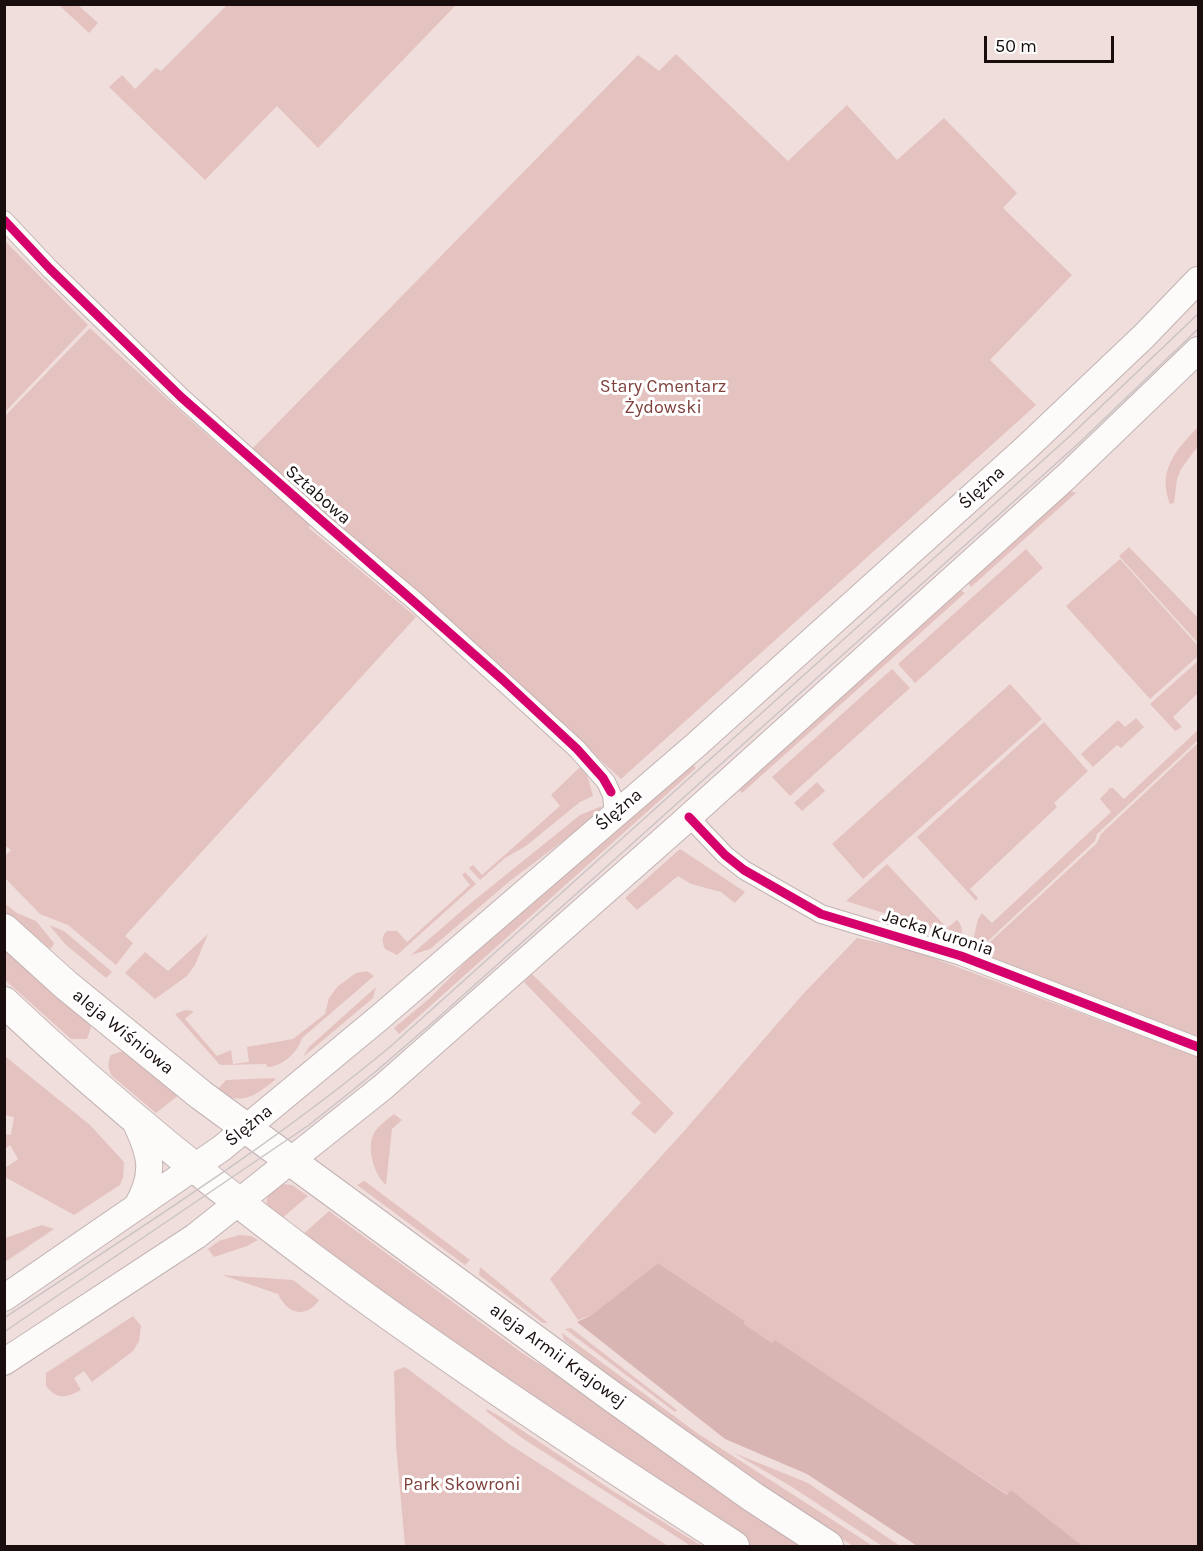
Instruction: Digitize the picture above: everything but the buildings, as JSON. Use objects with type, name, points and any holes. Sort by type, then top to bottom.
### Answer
[{"type":"main road","name":"Ślężna","points":[[4,1298],[195,1168],[380,1018],[696,745],[1026,448],[1144,336],[1198,280]]},
{"type":"main road","points":[[4,1362],[160,1261],[239,1203],[435,1044],[1067,476],[1198,350]]},
{"type":"main road","name":"aleja Wiśniowa","points":[[4,929],[103,1016],[201,1095],[291,1161]]},
{"type":"main road","points":[[4,1002],[135,1119],[273,1231],[464,1369],[734,1546]]},
{"type":"main road","points":[[135,1119],[150,1157],[147,1186],[137,1206]]},
{"type":"main road","name":"aleja Armii Krajowej","points":[[291,1161],[610,1395],[753,1497],[828,1546]]},
{"type":"street","name":"Sztabowa","points":[[4,220],[167,384],[323,524],[415,601],[577,749],[610,789],[614,816]]},
{"type":"street","name":"Jacka Kuronia","points":[[689,817],[725,855],[744,870],[820,914],[961,956],[1198,1047]]},
{"type":"green space","points":[[228,4],[456,5],[318,148],[277,106],[205,180],[109,87],[122,75],[135,89],[156,68],[161,71]]},
{"type":"green space","points":[[59,5],[78,5],[98,23],[89,33]]},
{"type":"green space","name":"Stary Cmentarz Żydowski","points":[[676,54],[788,161],[847,105],[897,160],[944,118],[1017,193],[1003,208],[1072,275],[990,360],[1036,405],[621,779],[419,594],[251,450],[638,55],[659,71]]},
{"type":"green space","points":[[4,240],[88,325],[5,412],[4,412]]},
{"type":"green space","points":[[90,328],[198,427],[310,521],[309,528],[416,617],[125,936],[133,943],[116,965],[68,925],[40,914],[5,878],[4,857],[11,850],[7,847],[4,849],[5,416]]},
{"type":"green space","points":[[1198,427],[1198,446],[1181,469],[1177,479],[1174,503],[1170,504],[1166,481],[1167,471],[1176,453]]},
{"type":"green space","points":[[1068,490],[1076,493],[971,587],[967,582]]},
{"type":"green space","points":[[1129,547],[1198,618],[1198,643],[1119,556]]},
{"type":"green space","points":[[1026,549],[1043,568],[915,683],[898,664]]},
{"type":"green space","points":[[1120,559],[1198,646],[1198,656],[1150,699],[1066,606]]},
{"type":"green space","points":[[959,589],[965,593],[742,793],[737,787]]},
{"type":"green space","points":[[1198,661],[1198,693],[1173,717],[1182,727],[1175,731],[1150,704]]},
{"type":"green space","points":[[892,669],[910,688],[790,796],[772,777]]},
{"type":"green space","points":[[1010,684],[1042,719],[863,879],[832,844]]},
{"type":"green space","points":[[1136,718],[1144,727],[1121,748],[1117,745],[1093,767],[1081,754],[1118,720],[1125,727]]},
{"type":"green space","points":[[1044,722],[1088,771],[1054,803],[1057,807],[970,889],[978,898],[976,901],[917,837]]},
{"type":"green space","points":[[1198,730],[1198,740],[1097,834],[1095,841],[989,940],[977,947],[972,945],[978,919],[982,913],[992,923],[1111,812],[1100,799],[1110,788],[1113,788],[1124,799]]},
{"type":"green space","points":[[1198,743],[1198,1040],[978,953],[1097,843],[1101,834]]},
{"type":"green space","points":[[690,762],[696,768],[399,1034],[394,1028],[430,998],[498,929]]},
{"type":"green space","points":[[580,767],[586,771],[593,796],[580,802],[526,846],[505,858],[480,880],[469,868],[473,865],[482,875],[560,806],[551,795]]},
{"type":"green space","points":[[817,782],[825,791],[802,811],[794,803]]},
{"type":"green space","points":[[602,806],[596,816],[510,881],[430,949],[411,955],[466,907],[580,815]]},
{"type":"green space","points":[[680,849],[745,892],[735,903],[721,892],[691,884],[678,876],[637,910],[625,898]]},
{"type":"green space","points":[[887,864],[947,928],[957,920],[962,929],[959,939],[846,901]]},
{"type":"green space","points":[[465,872],[476,884],[397,955],[385,949],[383,940],[387,931],[397,931],[407,942],[470,885],[462,875]]},
{"type":"green space","points":[[4,903],[17,913],[36,921],[54,943],[51,949],[29,936],[5,914]]},
{"type":"green space","points":[[49,925],[64,931],[112,972],[106,978],[65,944]]},
{"type":"green space","points":[[208,934],[195,965],[187,976],[155,999],[125,973],[145,952],[168,971]]},
{"type":"green space","points":[[857,938],[909,949],[1198,1057],[1198,1546],[1083,1546],[1012,1491],[1008,1495],[775,1341],[773,1344],[744,1324],[745,1321],[658,1263],[590,1316],[578,1320],[550,1279],[685,1130],[803,994]]},
{"type":"green space","points":[[4,946],[89,1019],[91,1027],[87,1039],[71,1039],[5,980]]},
{"type":"green space","points":[[367,971],[374,976],[302,1038],[289,1057],[274,1066],[219,1064],[175,1014],[185,1010],[194,1011],[185,1019],[217,1056],[231,1050],[233,1064],[249,1062],[247,1047],[293,1039],[325,1014],[329,998],[338,986],[356,973]]},
{"type":"green space","points":[[532,974],[674,1113],[655,1134],[631,1113],[641,1103],[524,982]]},
{"type":"green space","points":[[376,987],[373,998],[303,1057],[309,1047]]},
{"type":"green space","points":[[123,1051],[130,1052],[179,1095],[156,1113],[112,1076],[109,1066],[111,1055]]},
{"type":"green space","points":[[6,1057],[90,1125],[124,1162],[120,1185],[74,1215],[5,1177],[5,1168],[18,1159],[10,1145],[5,1149],[5,1134],[11,1135],[14,1117],[5,1115],[4,1062]]},
{"type":"green space","points":[[275,1078],[260,1091],[247,1098],[233,1098],[216,1091],[226,1080]]},
{"type":"green space","points":[[394,1114],[402,1120],[392,1129],[386,1185],[375,1168],[371,1146],[376,1130]]},
{"type":"green space","points":[[364,1181],[470,1260],[465,1265],[357,1185]]},
{"type":"green space","points":[[282,1184],[292,1185],[308,1196],[280,1220],[267,1206],[267,1198]]},
{"type":"green space","points":[[329,1211],[522,1353],[607,1407],[809,1546],[751,1546],[548,1415],[300,1237]]},
{"type":"green space","points":[[42,1225],[54,1229],[5,1262],[5,1238]]},
{"type":"green space","points":[[239,1235],[251,1236],[258,1240],[214,1257],[208,1249],[219,1241]]},
{"type":"green space","points":[[480,1267],[548,1323],[543,1323],[479,1275]]},
{"type":"green space","points":[[222,1275],[293,1280],[319,1300],[308,1310],[297,1312],[286,1306],[278,1294]]},
{"type":"green space","points":[[133,1316],[141,1326],[139,1341],[133,1351],[92,1382],[84,1371],[74,1378],[81,1390],[71,1395],[58,1396],[50,1391],[46,1386],[46,1373]]},
{"type":"green space","points":[[571,1328],[677,1410],[675,1412],[565,1329]]},
{"type":"green space","points":[[562,1333],[697,1433],[873,1546],[853,1546],[734,1469],[626,1390],[564,1340]]},
{"type":"green space","name":"Park Skowroni","points":[[405,1367],[509,1444],[668,1546],[405,1546],[396,1445],[394,1371]]},
{"type":"green space","points":[[487,1409],[702,1546],[691,1546],[522,1438],[486,1411]]},
{"type":"green space","points":[[734,1453],[808,1483],[900,1546],[882,1546],[792,1487]]},
{"type":"shaded area","points":[[658,1263],[745,1321],[744,1324],[772,1343],[775,1340],[1007,1495],[1011,1490],[1083,1546],[917,1546],[807,1474],[725,1439],[577,1322],[590,1316]]},
{"type":"tram line","points":[[4,1318],[250,1154],[391,1046],[1071,435],[1198,314]]},
{"type":"tram line","points":[[4,1332],[309,1125],[374,1073],[1079,443],[1198,329]]},
{"type":"cycle path","points":[[4,220],[50,269],[181,397],[503,680],[577,749],[603,778],[611,792]]},
{"type":"cycle path","points":[[689,817],[725,855],[744,870],[821,914],[961,956],[1198,1047]]}]
